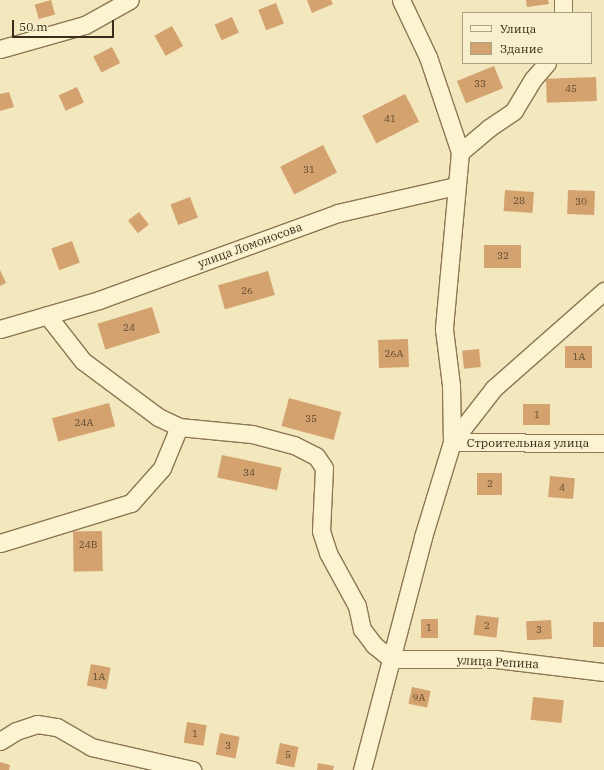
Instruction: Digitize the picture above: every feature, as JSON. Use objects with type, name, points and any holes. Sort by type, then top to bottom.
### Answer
[{"type":"street","points":[[0,49],[85,25],[130,0]]},
{"type":"street","points":[[362,770],[391,659],[452,442],[452,385],[444,329],[460,152],[428,57],[401,0]]},
{"type":"street","points":[[563,0],[563,12]]},
{"type":"street","points":[[460,152],[514,111],[533,79],[546,64]]},
{"type":"street","name":"улица Ломоносова","points":[[0,329],[99,300],[338,213],[456,186]]},
{"type":"street","points":[[452,442],[494,388],[604,291]]},
{"type":"street","points":[[46,316],[83,361],[131,399],[158,417],[179,427],[252,434],[294,445],[316,456],[324,468],[322,531],[328,553],[357,606],[362,629],[374,645],[391,659]]},
{"type":"street","points":[[0,544],[131,503],[162,468],[179,427]]},
{"type":"street","name":"Строительная улица","points":[[452,442],[604,443]]},
{"type":"street","name":"улица Репина","points":[[391,659],[496,659],[604,672]]},
{"type":"street","points":[[0,741],[16,731],[37,724],[57,727],[91,748],[192,770]]},
{"type":"building","points":[[51,0],[55,14],[39,19],[35,5]]},
{"type":"building","points":[[307,0],[331,0],[333,4],[312,13]]},
{"type":"building","points":[[526,0],[548,0],[549,4],[527,7]]},
{"type":"building","points":[[276,3],[284,24],[266,30],[258,10]]},
{"type":"building","points":[[232,17],[239,33],[222,40],[215,25]]},
{"type":"building","points":[[172,26],[183,46],[166,56],[155,36]]},
{"type":"building","points":[[112,47],[120,63],[101,73],[93,57]]},
{"type":"building","points":[[494,66],[503,88],[466,103],[457,81]]},
{"type":"building","points":[[596,77],[597,101],[547,103],[546,79]]},
{"type":"building","points":[[77,87],[84,103],[66,111],[59,95]]},
{"type":"building","points":[[9,92],[14,107],[0,111],[0,94]]},
{"type":"building","points":[[405,94],[419,122],[376,143],[362,116]]},
{"type":"building","points":[[323,145],[337,173],[294,194],[280,167]]},
{"type":"building","points":[[505,190],[534,192],[532,213],[504,211]]},
{"type":"building","points":[[568,190],[595,191],[594,215],[567,214]]},
{"type":"building","points":[[190,197],[198,218],[178,225],[170,205]]},
{"type":"building","points":[[139,212],[149,225],[138,233],[128,221]]},
{"type":"building","points":[[72,241],[80,263],[59,270],[51,249]]},
{"type":"building","points":[[484,245],[521,245],[521,268],[484,268]]},
{"type":"building","points":[[0,270],[6,283],[0,286]]},
{"type":"building","points":[[268,271],[275,295],[225,309],[218,285]]},
{"type":"building","points":[[152,307],[160,333],[105,349],[97,324]]},
{"type":"building","points":[[408,339],[409,367],[379,368],[378,340]]},
{"type":"building","points":[[565,346],[592,346],[592,368],[565,368]]},
{"type":"building","points":[[479,349],[481,367],[464,369],[462,351]]},
{"type":"building","points":[[289,398],[341,412],[334,440],[281,426]]},
{"type":"building","points":[[109,403],[115,426],[58,441],[52,418]]},
{"type":"building","points":[[523,404],[550,404],[550,425],[523,425]]},
{"type":"building","points":[[222,455],[282,468],[277,490],[217,477]]},
{"type":"building","points":[[477,473],[502,473],[502,495],[477,495]]},
{"type":"building","points":[[550,476],[575,478],[573,499],[548,497]]},
{"type":"building","points":[[102,531],[103,571],[74,572],[73,532]]},
{"type":"building","points":[[476,615],[499,618],[496,638],[474,635]]},
{"type":"building","points":[[421,619],[438,619],[438,638],[421,638]]},
{"type":"building","points":[[551,620],[552,639],[527,640],[526,621]]},
{"type":"building","points":[[593,622],[604,622],[604,647],[593,647]]},
{"type":"building","points":[[91,664],[111,668],[106,689],[87,686]]},
{"type":"building","points":[[412,687],[431,691],[427,708],[408,704]]},
{"type":"building","points":[[533,697],[564,700],[561,723],[531,720]]},
{"type":"building","points":[[187,722],[207,725],[203,746],[184,743]]},
{"type":"building","points":[[220,733],[240,737],[235,758],[216,755]]},
{"type":"building","points":[[280,743],[299,747],[294,767],[276,764]]},
{"type":"building","points":[[0,762],[10,765],[9,770],[0,770]]},
{"type":"building","points":[[318,763],[334,766],[333,770],[317,770]]}]
